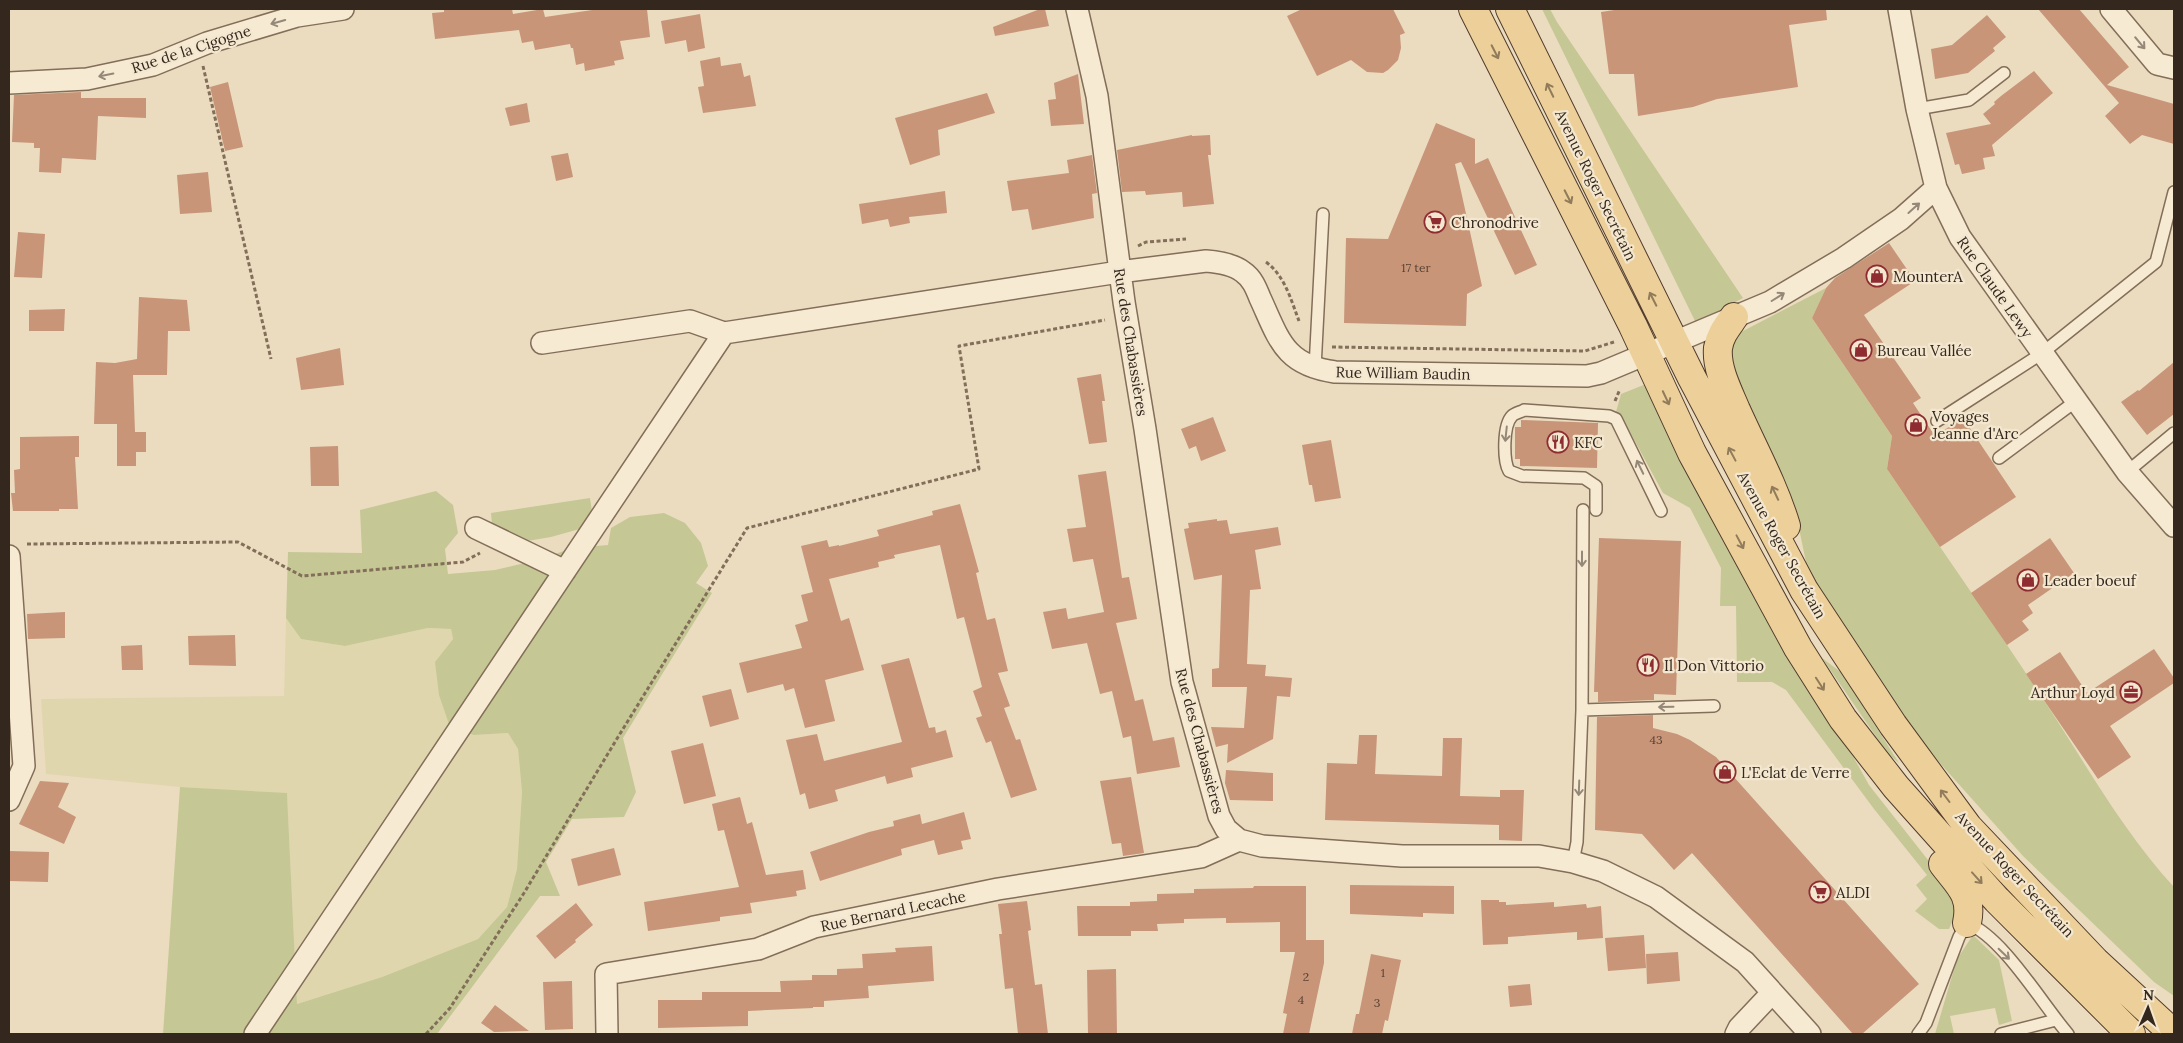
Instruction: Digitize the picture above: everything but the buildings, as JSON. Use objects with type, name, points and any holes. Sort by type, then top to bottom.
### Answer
[{"type":"main road","name":"Avenue Roger Secrétain","points":[[1473,9],[1633,326],[1692,453],[1793,640],[1843,719],[1896,787],[1997,900],[2131,1034]]},
{"type":"main road","name":"Avenue Roger Secrétain","points":[[1510,9],[1675,342],[1804,590],[1893,725],[1968,827],[2095,961],[2174,1034]]},
{"type":"main road","points":[[1734,318],[1722,333],[1718,347],[1718,360],[1727,389],[1779,503],[1804,590]]},
{"type":"main road","points":[[1843,719],[1881,789],[1965,892],[1970,909],[1967,923]]},
{"type":"main road","points":[[2095,961],[2162,1001],[2174,1011]]},
{"type":"street","name":"Rue de la Cigogne","points":[[9,84],[87,78],[153,65],[198,46],[297,16],[343,9]]},
{"type":"street","name":"Rue des Chabassières","points":[[1077,9],[1097,96],[1119,272],[1145,429],[1182,682],[1219,816],[1226,829],[1239,840]]},
{"type":"street","name":"Rue Claude Lewy","points":[[1899,9],[1917,109],[1936,188],[1960,237],[2127,472],[2174,526]]},
{"type":"street","points":[[2111,9],[2157,64],[2174,68]]},
{"type":"street","name":"Rue William Baudin","points":[[724,334],[1119,272],[1206,261],[1220,262],[1243,272],[1253,281],[1285,348],[1298,360],[1315,368],[1335,372],[1587,376],[1601,373],[1770,302],[1844,258],[1901,219],[1936,188]]},
{"type":"street","points":[[255,1034],[724,334],[690,321],[542,343]]},
{"type":"street","points":[[476,528],[565,571]]},
{"type":"street","points":[[9,800],[24,766],[11,571],[17,550]]},
{"type":"street","points":[[1239,840],[1262,846],[1324,852],[1402,856],[1511,854],[1539,856],[1573,862],[1625,880],[1656,897],[1745,962],[1810,1034]]},
{"type":"street","name":"Rue Bernard Lecache","points":[[607,1034],[606,974],[758,949],[814,927],[998,889],[1202,857],[1239,840]]},
{"type":"street","points":[[1736,1034],[1739,1028],[1772,993]]},
{"type":"lane","points":[[1917,109],[1969,100],[2004,73]]},
{"type":"lane","points":[[1937,421],[2042,354],[2156,262],[2174,192]]},
{"type":"lane","points":[[1315,368],[1323,214]]},
{"type":"lane","points":[[1999,458],[2076,401]]},
{"type":"lane","points":[[1596,510],[1596,486],[1584,478],[1522,476],[1508,471],[1505,464],[1506,428],[1512,415],[1524,410],[1616,418],[1661,511]]},
{"type":"lane","points":[[2127,472],[2174,433]]},
{"type":"lane","points":[[1573,862],[1577,842],[1582,710],[1582,510]]},
{"type":"lane","points":[[1582,710],[1714,706]]},
{"type":"lane","points":[[1918,1034],[1926,1023],[1959,937],[1967,923],[1976,927],[2014,963],[2068,1034]]},
{"type":"lane","points":[[2001,1034],[2056,1020]]},
{"type":"path","points":[[198,46],[271,359]]},
{"type":"path","points":[[1119,272],[1134,248],[1146,242],[1194,239]]},
{"type":"path","points":[[1260,258],[1273,267],[1287,288],[1300,324],[1316,341]]},
{"type":"path","points":[[426,1034],[450,1008],[524,893],[747,528],[979,469],[959,346],[1126,316]]},
{"type":"path","name":"Rue William Baudin","points":[[1316,341],[1331,347],[1585,351],[1616,341]]},
{"type":"path","points":[[17,550],[238,542],[302,576],[463,562],[504,541]]},
{"type":"shaded area","points":[[286,618],[301,639],[345,646],[428,628],[451,629],[453,639],[445,649],[474,735],[508,733],[518,749],[522,792],[517,869],[507,907],[478,939],[382,977],[297,1004],[287,794],[180,787],[46,774],[41,699],[284,696]]},
{"type":"green space","points":[[1542,9],[1550,9],[1743,298],[1696,323]]},
{"type":"green space","points":[[1826,288],[1812,318],[1892,436],[1887,469],[2049,708],[2123,823],[2156,867],[2174,887],[2174,996],[2154,982],[2023,856],[1913,733],[1808,572],[1794,504],[1742,401],[1728,353],[1741,332]]},
{"type":"green space","points":[[1646,384],[1869,785],[1954,893],[1956,913],[1949,929],[1939,929],[1915,911],[1927,899],[1916,885],[1927,875],[1874,809],[1786,690],[1772,682],[1737,682],[1736,606],[1720,606],[1721,568],[1690,508],[1663,493],[1624,421],[1616,412],[1621,394]]},
{"type":"green space","points":[[436,491],[453,505],[458,533],[445,549],[448,574],[495,570],[537,560],[573,548],[608,545],[611,528],[630,517],[664,513],[685,523],[701,543],[708,566],[696,583],[712,593],[623,738],[636,792],[624,817],[572,819],[546,862],[560,896],[540,896],[437,1034],[163,1034],[180,787],[287,793],[297,1004],[382,977],[478,939],[507,907],[517,869],[522,792],[518,749],[508,733],[474,735],[450,727],[439,695],[435,662],[453,639],[451,629],[428,628],[345,646],[301,639],[286,618],[288,552],[362,553],[360,510]]},
{"type":"green space","points":[[590,498],[594,525],[551,537],[503,545],[492,524],[491,513]]},
{"type":"green space","points":[[1822,658],[1842,673],[1899,763],[1888,754]]},
{"type":"green space","points":[[1973,935],[1999,960],[2012,1021],[1999,1025],[1995,1008],[1950,1016],[1954,1034],[1935,1034],[1957,959]]},
{"type":"place","name":"Chronodrive","points":[[1435,222]]},
{"type":"place","name":"MounterA","points":[[1877,276]]},
{"type":"place","name":"Bureau Vallée","points":[[1861,350]]},
{"type":"place","name":"Voyages Jeanne d'Arc","points":[[1916,425]]},
{"type":"place","name":"KFC","points":[[1558,442]]},
{"type":"place","name":"Leader boeuf","points":[[2028,580]]},
{"type":"place","name":"Il Don Vittorio","points":[[1648,665]]},
{"type":"place","name":"Arthur Loyd","points":[[2131,692]]},
{"type":"place","name":"L'Eclat de Verre","points":[[1725,772]]},
{"type":"place","name":"ALDI","points":[[1820,892]]}]
